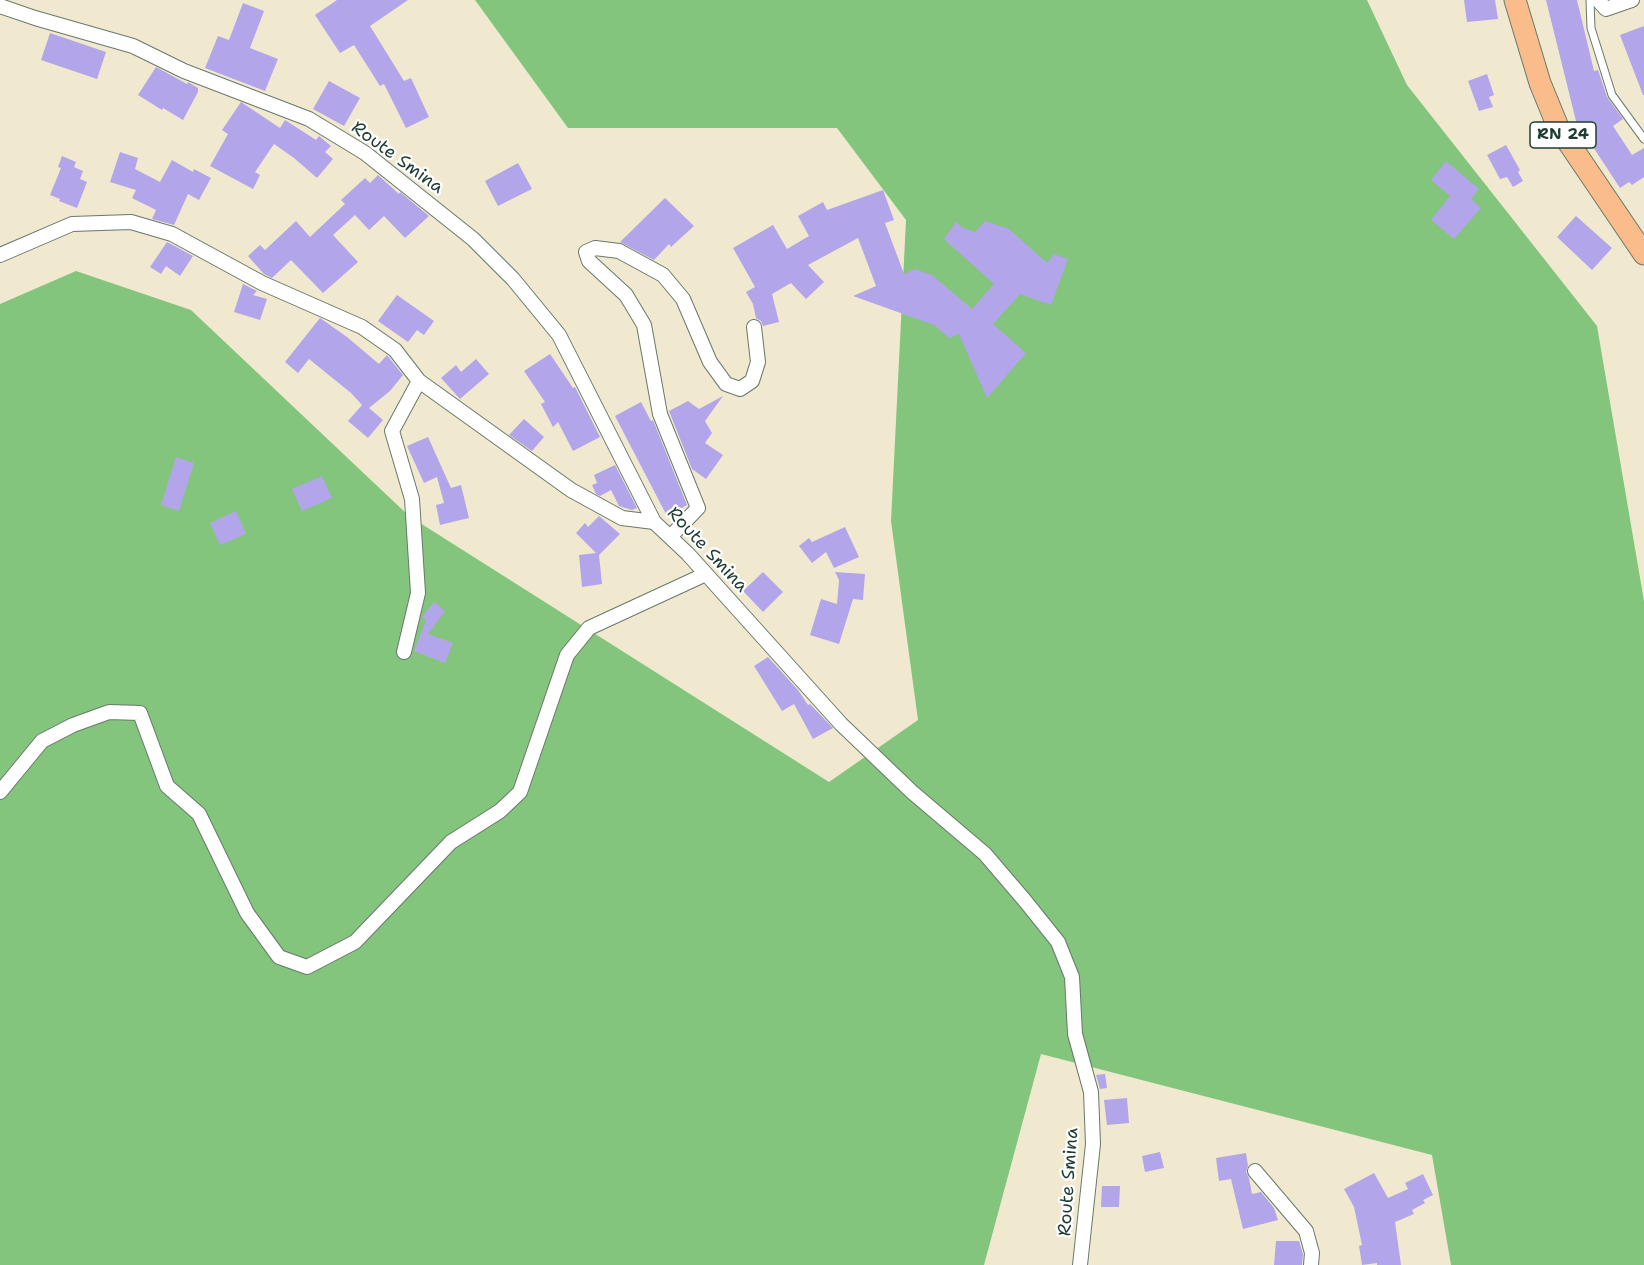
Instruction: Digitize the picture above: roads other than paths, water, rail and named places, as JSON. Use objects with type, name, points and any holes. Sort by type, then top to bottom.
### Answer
[{"type":"main road","name":"RN 24","points":[[1515,0],[1540,83],[1558,127],[1644,254]]},
{"type":"street","points":[[1598,0],[1606,9],[1632,0]]},
{"type":"street","name":"Route Smina","points":[[0,6],[133,46],[184,71],[309,120],[365,153],[474,239],[513,279],[559,335],[654,522],[706,574],[841,724],[912,792],[985,854],[1058,942],[1072,977],[1075,1034],[1091,1092],[1093,1144],[1080,1265]]},
{"type":"street","points":[[0,255],[72,224],[131,222],[171,234],[262,283],[362,327],[395,350],[419,381],[571,490],[622,518],[654,522]]},
{"type":"street","points":[[670,537],[698,508],[660,414],[644,325],[626,295],[589,261],[586,252],[595,248],[618,251],[663,275],[683,299],[710,362],[726,384],[740,389],[752,381],[758,362],[754,327]]},
{"type":"street","points":[[404,652],[418,593],[412,499],[392,431],[419,381]]},
{"type":"street","points":[[0,792],[42,741],[73,725],[109,712],[140,713],[167,786],[199,814],[247,913],[279,957],[307,968],[355,942],[451,843],[500,811],[520,792],[567,655],[589,628],[706,574]]},
{"type":"street","points":[[1255,1171],[1306,1232],[1312,1253],[1311,1265]]},
{"type":"lane","points":[[1590,0],[1591,28],[1612,95],[1644,139]]}]
